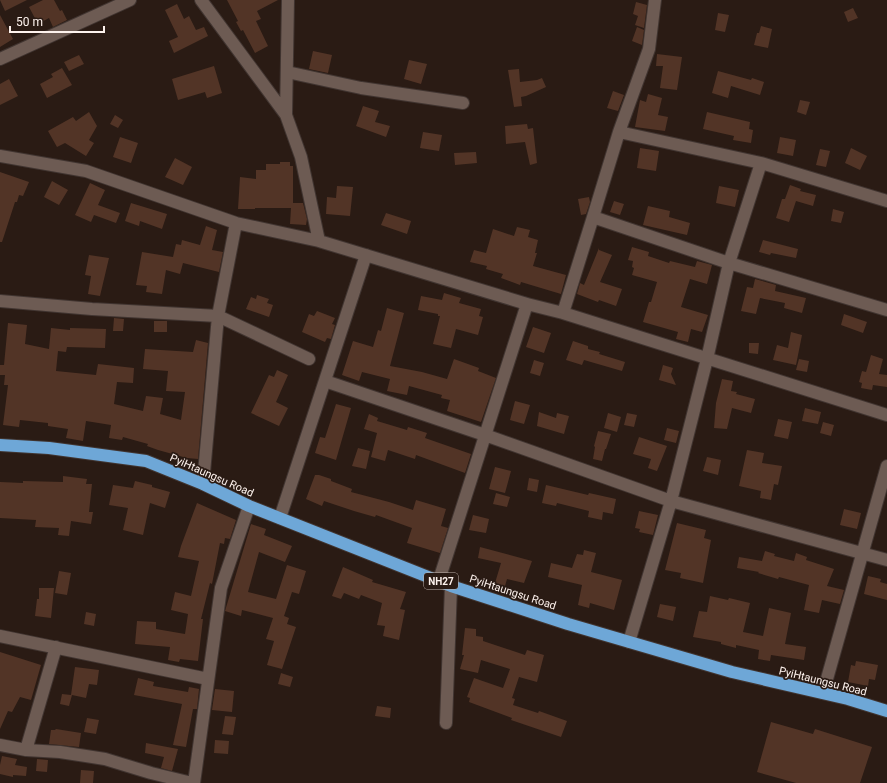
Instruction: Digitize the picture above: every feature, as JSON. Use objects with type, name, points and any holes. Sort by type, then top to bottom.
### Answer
[{"type":"highway","name":"PyiHtaungsu Road","points":[[0,445],[49,448],[146,461],[203,484],[249,506],[451,586],[568,624],[732,672],[823,693],[887,711]]},
{"type":"street","points":[[0,59],[130,0]]},
{"type":"street","points":[[201,0],[286,115],[301,157],[319,241]]},
{"type":"street","points":[[286,115],[288,0]]},
{"type":"street","points":[[563,313],[594,217],[619,132],[648,49],[655,0]]},
{"type":"street","points":[[287,72],[361,88],[463,103]]},
{"type":"street","points":[[619,132],[761,163],[887,201]]},
{"type":"street","points":[[0,156],[86,171],[236,223],[319,241],[527,304],[563,313],[887,415]]},
{"type":"street","points":[[629,642],[671,501],[707,359],[729,263],[761,163]]},
{"type":"street","points":[[594,217],[729,263],[887,310]]},
{"type":"street","points":[[203,484],[218,316],[236,223]]},
{"type":"street","points":[[280,518],[366,255]]},
{"type":"street","points":[[0,301],[218,316],[309,359]]},
{"type":"street","points":[[439,580],[527,304]]},
{"type":"street","points":[[325,381],[485,435],[671,501],[887,560]]},
{"type":"street","points":[[823,693],[887,466]]},
{"type":"street","points":[[0,745],[26,750],[60,752],[105,759],[151,773],[193,783],[221,588],[249,506]]},
{"type":"street","points":[[446,723],[451,586]]},
{"type":"street","points":[[0,636],[208,679]]},
{"type":"street","points":[[26,750],[56,647]]},
{"type":"building","points":[[0,0],[27,0],[5,11]]},
{"type":"building","points":[[43,0],[54,0],[60,11],[62,10],[67,20],[53,27],[49,18],[38,24],[29,7]]},
{"type":"building","points":[[227,0],[278,0],[257,11],[261,19],[256,21],[268,46],[255,53],[243,30],[241,31],[236,22],[238,21]]},
{"type":"building","points":[[636,2],[647,5],[644,28],[635,25],[638,16],[633,14]]},
{"type":"building","points":[[177,4],[184,19],[189,16],[196,30],[204,27],[208,36],[174,53],[169,41],[178,37],[165,10]]},
{"type":"building","points":[[853,8],[858,18],[848,22],[844,12]]},
{"type":"building","points":[[718,13],[729,15],[725,32],[715,30]]},
{"type":"building","points":[[0,15],[13,39],[0,47]]},
{"type":"building","points":[[761,26],[772,29],[768,48],[754,45],[757,33],[759,33]]},
{"type":"building","points":[[637,27],[644,30],[642,45],[632,41]]},
{"type":"building","points":[[313,51],[332,55],[328,73],[309,69]]},
{"type":"building","points":[[657,54],[682,57],[677,90],[660,88],[663,66],[656,66]]},
{"type":"building","points":[[79,55],[84,64],[69,71],[64,62]]},
{"type":"building","points":[[409,60],[427,64],[421,84],[404,79]]},
{"type":"building","points":[[214,66],[222,93],[207,98],[205,92],[178,100],[172,79]]},
{"type":"building","points":[[62,68],[72,85],[47,98],[40,84],[53,77],[51,74]]},
{"type":"building","points":[[519,69],[520,82],[542,78],[546,87],[521,97],[522,106],[514,107],[508,70]]},
{"type":"building","points":[[718,71],[764,82],[760,95],[731,86],[728,98],[712,93]]},
{"type":"building","points":[[9,79],[18,96],[0,105],[0,84]]},
{"type":"building","points":[[613,91],[624,95],[618,111],[607,108]]},
{"type":"building","points":[[648,94],[662,98],[658,115],[668,117],[665,131],[635,127],[640,100],[646,102]]},
{"type":"building","points":[[800,100],[810,102],[806,115],[797,112]]},
{"type":"building","points":[[363,106],[379,111],[375,122],[390,126],[386,137],[356,126]]},
{"type":"building","points":[[89,112],[97,126],[89,140],[94,143],[86,156],[65,143],[57,147],[48,131],[73,117],[76,121]]},
{"type":"building","points":[[707,112],[750,122],[749,129],[753,130],[751,143],[733,140],[734,136],[703,129]]},
{"type":"building","points":[[115,115],[123,120],[118,128],[110,124]]},
{"type":"building","points":[[527,124],[528,129],[533,128],[537,163],[530,165],[525,142],[506,144],[505,126]]},
{"type":"building","points":[[423,132],[442,135],[439,151],[420,148]]},
{"type":"building","points":[[120,137],[138,143],[131,163],[113,157]]},
{"type":"building","points":[[780,137],[796,140],[793,156],[777,153]]},
{"type":"building","points":[[640,148],[659,151],[656,171],[637,168]]},
{"type":"building","points":[[851,148],[867,156],[860,170],[845,163]]},
{"type":"building","points":[[820,149],[830,151],[826,167],[816,165]]},
{"type":"building","points":[[476,152],[477,163],[455,165],[454,153]]},
{"type":"building","points":[[175,158],[192,167],[183,185],[165,177]]},
{"type":"building","points":[[280,162],[290,162],[290,166],[293,166],[293,203],[303,203],[307,219],[306,225],[290,224],[291,208],[238,209],[240,177],[256,179],[256,170],[266,170],[266,164],[280,164]]},
{"type":"building","points":[[0,172],[29,182],[23,196],[19,195],[17,202],[15,202],[2,242],[0,242]]},
{"type":"building","points":[[52,181],[68,190],[59,205],[44,197]]},
{"type":"building","points":[[90,183],[105,190],[98,205],[120,213],[116,223],[94,215],[91,222],[75,215]]},
{"type":"building","points":[[790,185],[801,189],[800,191],[816,195],[813,206],[796,201],[789,222],[776,218],[782,199],[785,199]]},
{"type":"building","points":[[337,186],[353,187],[350,216],[326,214],[327,197],[336,198]]},
{"type":"building","points":[[719,186],[739,190],[735,207],[716,203]]},
{"type":"building","points":[[589,197],[590,202],[586,214],[581,215],[578,199]]},
{"type":"building","points":[[614,201],[624,204],[620,215],[610,212]]},
{"type":"building","points":[[131,203],[167,214],[162,229],[140,221],[139,226],[125,221]]},
{"type":"building","points":[[648,206],[670,211],[669,217],[690,223],[687,235],[643,225]]},
{"type":"building","points":[[833,209],[844,212],[841,223],[831,221]]},
{"type":"building","points":[[386,213],[411,221],[407,234],[381,225]]},
{"type":"building","points":[[206,226],[217,230],[212,250],[223,252],[219,272],[183,263],[180,274],[166,270],[162,294],[146,292],[147,286],[136,285],[142,252],[173,257],[176,244],[181,245],[182,240],[200,245]]},
{"type":"building","points":[[517,227],[530,230],[528,237],[538,240],[535,253],[537,253],[533,266],[566,275],[561,294],[521,282],[520,285],[501,278],[503,274],[486,269],[487,266],[470,262],[474,250],[486,253],[493,229],[514,236]]},
{"type":"building","points":[[763,240],[798,249],[796,258],[771,253],[770,255],[759,252]]},
{"type":"building","points":[[632,247],[649,252],[648,256],[669,263],[670,261],[695,267],[697,261],[712,265],[707,284],[690,279],[681,307],[708,315],[702,332],[691,329],[688,342],[676,339],[678,332],[643,322],[657,282],[632,275],[634,268],[632,267],[633,261],[628,260]]},
{"type":"building","points":[[599,248],[599,250],[612,255],[600,282],[622,289],[616,306],[599,300],[598,302],[577,294],[580,283],[584,285]]},
{"type":"building","points":[[89,255],[109,258],[100,296],[88,294],[91,276],[85,275]]},
{"type":"building","points":[[755,279],[776,285],[775,291],[806,298],[802,313],[784,308],[785,303],[760,298],[756,314],[741,311],[747,287],[753,288]]},
{"type":"building","points":[[444,293],[461,298],[459,303],[481,309],[479,316],[483,317],[478,335],[456,329],[451,348],[433,344],[440,316],[438,316],[438,314],[418,310],[421,296],[442,300]]},
{"type":"building","points":[[257,295],[269,299],[267,303],[273,305],[269,317],[246,309],[251,297],[256,299]]},
{"type":"building","points":[[387,308],[404,313],[390,366],[422,372],[447,379],[454,359],[479,368],[478,371],[496,378],[481,422],[447,411],[450,400],[441,398],[442,395],[409,386],[407,395],[387,391],[390,379],[362,372],[359,381],[342,375],[353,341],[373,347],[378,330],[381,331]]},
{"type":"building","points":[[317,311],[335,318],[332,324],[335,325],[331,339],[327,338],[325,342],[302,332],[309,314],[314,316]]},
{"type":"building","points":[[844,314],[867,322],[863,333],[841,325]]},
{"type":"building","points":[[114,318],[124,319],[123,331],[113,331]]},
{"type":"building","points":[[154,321],[167,321],[167,332],[154,332]]},
{"type":"building","points":[[8,323],[27,325],[25,344],[49,349],[51,328],[70,330],[70,328],[106,329],[105,348],[67,347],[66,352],[58,351],[56,371],[96,375],[98,364],[134,368],[133,383],[117,382],[114,404],[143,411],[146,396],[163,398],[160,414],[181,420],[185,392],[166,391],[168,371],[143,369],[145,349],[193,352],[196,340],[208,343],[198,459],[187,458],[158,450],[147,446],[148,444],[123,437],[122,440],[109,438],[111,425],[86,421],[83,441],[66,438],[68,429],[48,426],[48,423],[20,420],[19,427],[3,425],[8,385],[4,385],[5,375],[0,375],[0,365],[4,365]]},
{"type":"building","points":[[533,327],[551,333],[544,353],[526,347]]},
{"type":"building","points":[[791,332],[802,335],[796,365],[773,360],[777,345],[788,348]]},
{"type":"building","points":[[573,341],[588,346],[588,349],[600,352],[599,354],[625,362],[622,371],[584,360],[582,365],[566,360]]},
{"type":"building","points":[[749,343],[759,343],[758,354],[749,353]]},
{"type":"building","points":[[871,355],[883,359],[879,374],[887,375],[887,387],[873,385],[872,390],[861,388],[862,383],[859,382],[862,371],[866,372]]},
{"type":"building","points":[[799,359],[809,361],[807,372],[796,370]]},
{"type":"building","points":[[534,360],[544,363],[540,376],[530,373]]},
{"type":"building","points":[[663,365],[673,368],[671,374],[676,385],[659,380]]},
{"type":"building","points":[[277,370],[288,375],[276,402],[288,408],[279,426],[251,413],[269,375],[274,377]]},
{"type":"building","points":[[722,379],[733,381],[731,391],[737,392],[736,394],[755,399],[751,413],[732,408],[727,429],[714,428],[716,403]]},
{"type":"building","points":[[515,401],[530,405],[524,424],[510,420]]},
{"type":"building","points":[[336,404],[351,408],[336,460],[315,453],[320,437],[325,438]]},
{"type":"building","points":[[805,408],[821,412],[818,424],[802,421]]},
{"type":"building","points":[[539,412],[556,418],[557,413],[569,416],[564,434],[537,426]]},
{"type":"building","points":[[608,413],[621,417],[617,432],[604,428]]},
{"type":"building","points":[[627,413],[637,415],[634,427],[624,425]]},
{"type":"building","points":[[369,414],[378,418],[377,421],[407,430],[408,427],[427,433],[425,438],[471,454],[465,473],[416,455],[415,459],[388,450],[385,461],[371,457],[377,433],[364,429]]},
{"type":"building","points":[[778,419],[792,422],[788,439],[774,436]]},
{"type":"building","points":[[823,422],[834,425],[831,436],[820,433]]},
{"type":"building","points":[[667,428],[679,431],[676,443],[664,440]]},
{"type":"building","points":[[598,431],[611,434],[602,461],[593,459],[594,446]]},
{"type":"building","points":[[639,437],[667,446],[657,471],[648,468],[651,459],[633,454]]},
{"type":"building","points":[[358,448],[370,451],[366,469],[352,466]]},
{"type":"building","points":[[747,450],[764,453],[762,463],[782,466],[778,485],[774,484],[771,500],[760,498],[761,491],[739,486]]},
{"type":"building","points":[[707,457],[721,460],[718,475],[703,471]]},
{"type":"building","points":[[495,467],[511,471],[505,493],[489,489]]},
{"type":"building","points":[[315,475],[331,479],[331,481],[352,489],[351,492],[413,510],[416,500],[446,509],[441,526],[448,528],[440,553],[407,543],[412,528],[376,515],[375,517],[324,501],[322,506],[306,499]]},
{"type":"building","points":[[63,476],[87,479],[86,484],[92,484],[89,512],[93,512],[91,524],[71,521],[69,536],[58,535],[59,528],[35,527],[36,520],[0,518],[0,482],[63,482]]},
{"type":"building","points":[[529,478],[539,480],[537,492],[527,490]]},
{"type":"building","points":[[135,481],[152,485],[152,487],[170,492],[165,508],[150,503],[143,535],[123,530],[128,508],[109,505],[113,485],[133,488]]},
{"type":"building","points":[[546,485],[588,495],[589,493],[616,499],[613,514],[603,512],[602,520],[588,517],[589,511],[557,503],[556,506],[542,503]]},
{"type":"building","points":[[496,493],[510,497],[507,507],[493,504]]},
{"type":"building","points":[[197,503],[236,520],[230,539],[225,538],[224,544],[220,543],[212,584],[210,583],[201,619],[203,619],[198,661],[180,659],[179,662],[168,660],[170,647],[135,644],[137,621],[156,622],[156,629],[185,634],[188,614],[171,610],[175,592],[191,596],[199,561],[178,557]]},
{"type":"building","points":[[844,509],[861,513],[857,529],[840,525]]},
{"type":"building","points":[[639,511],[658,515],[653,535],[639,532],[640,529],[635,528]]},
{"type":"building","points":[[473,515],[489,519],[486,533],[469,530]]},
{"type":"building","points":[[677,523],[706,530],[704,538],[711,540],[703,583],[680,578],[681,573],[665,570]]},
{"type":"building","points":[[251,524],[266,529],[264,535],[292,546],[285,562],[259,552],[248,592],[276,599],[287,565],[306,571],[299,594],[292,592],[284,616],[289,618],[287,624],[296,627],[282,669],[267,665],[274,641],[266,639],[273,618],[242,610],[241,616],[225,611]]},
{"type":"building","points":[[480,547],[532,561],[524,583],[507,579],[505,586],[495,583],[501,563],[478,558]]},
{"type":"building","points":[[584,550],[596,553],[591,572],[622,580],[614,610],[590,603],[589,608],[578,605],[582,585],[548,577],[551,563],[572,568],[577,554],[583,555]]},
{"type":"building","points":[[765,551],[775,554],[774,556],[794,561],[796,553],[807,557],[806,560],[834,569],[827,586],[844,590],[840,604],[822,600],[819,613],[804,610],[809,585],[779,577],[778,579],[758,573],[759,572],[737,568],[739,557],[762,561]]},
{"type":"building","points":[[343,567],[373,580],[372,582],[406,592],[400,609],[405,610],[399,640],[383,636],[385,626],[377,625],[382,603],[361,595],[359,599],[344,593],[341,599],[332,596]]},
{"type":"building","points":[[59,571],[71,573],[67,595],[55,593]]},
{"type":"building","points":[[868,576],[881,579],[880,582],[887,584],[887,600],[864,594]]},
{"type":"building","points":[[39,588],[54,588],[51,618],[35,616],[37,599],[39,599]]},
{"type":"building","points":[[710,596],[728,600],[729,598],[750,603],[743,632],[763,636],[769,608],[791,613],[785,644],[806,647],[804,660],[771,655],[770,661],[758,659],[759,650],[736,645],[736,648],[721,644],[721,642],[693,637],[699,611],[707,612]]},
{"type":"building","points":[[660,604],[676,607],[673,621],[657,617]]},
{"type":"building","points":[[86,612],[96,614],[94,626],[84,624]]},
{"type":"building","points":[[465,628],[476,629],[476,636],[483,637],[483,641],[525,655],[527,650],[544,655],[537,682],[519,677],[512,698],[515,699],[513,705],[538,713],[539,711],[567,721],[561,737],[511,720],[512,718],[469,702],[470,698],[467,697],[474,678],[503,688],[510,669],[481,660],[478,673],[460,669],[464,655],[462,655]]},
{"type":"building","points":[[0,652],[41,665],[31,700],[20,697],[12,712],[8,711],[0,729]]},
{"type":"building","points":[[856,661],[878,665],[875,680],[869,679],[868,686],[848,682],[851,665],[855,666]]},
{"type":"building","points":[[75,667],[99,670],[97,685],[89,684],[86,698],[72,695],[69,706],[60,704],[62,694],[71,695]]},
{"type":"building","points":[[281,673],[293,677],[290,687],[278,684]]},
{"type":"building","points":[[138,678],[154,682],[153,686],[188,692],[189,687],[199,689],[197,709],[193,709],[186,747],[173,745],[182,704],[134,695]]},
{"type":"building","points":[[215,689],[234,691],[232,712],[212,710]]},
{"type":"building","points":[[377,706],[391,708],[390,718],[375,716]]},
{"type":"building","points":[[225,716],[236,717],[233,735],[222,734]]},
{"type":"building","points":[[87,718],[99,720],[96,734],[84,732]]},
{"type":"building","points":[[771,722],[813,734],[815,729],[872,747],[860,783],[796,783],[757,772]]},
{"type":"building","points":[[56,729],[81,733],[79,747],[49,744],[51,730]]},
{"type":"building","points":[[215,740],[229,741],[228,754],[214,753]]},
{"type":"building","points":[[146,743],[178,749],[172,771],[161,768],[164,757],[145,753]]},
{"type":"building","points":[[2,756],[17,759],[15,765],[27,767],[26,776],[13,775],[13,777],[0,774]]},
{"type":"building","points":[[37,759],[48,760],[47,772],[36,771]]},
{"type":"building","points":[[81,770],[94,771],[93,783],[80,783]]}]
